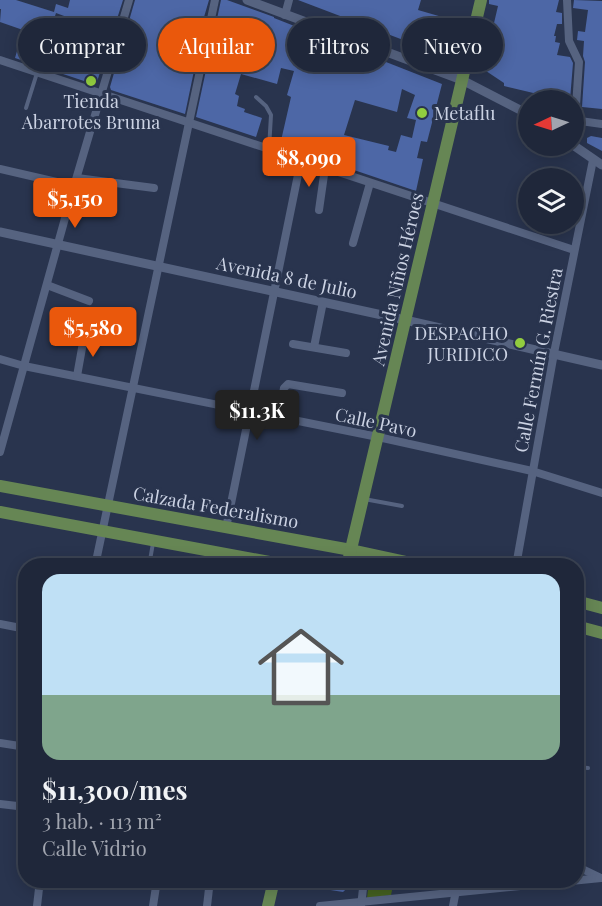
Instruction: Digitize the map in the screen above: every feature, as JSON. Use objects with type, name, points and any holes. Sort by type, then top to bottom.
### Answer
[{"type":"main road","name":"Avenida Niños Héroes","points":[[349,558],[481,0]]},
{"type":"main road","name":"Calzada Federalismo","points":[[0,486],[388,558]]},
{"type":"main road","points":[[0,512],[251,558]]},
{"type":"main road","points":[[584,603],[602,608]]},
{"type":"main road","points":[[584,628],[602,633]]},
{"type":"main road","points":[[268,906],[272,888]]},
{"type":"street","points":[[0,452],[75,182],[129,0]]},
{"type":"street","points":[[97,558],[215,0]]},
{"type":"street","points":[[247,0],[462,80],[518,109]]},
{"type":"street","points":[[285,15],[289,0]]},
{"type":"street","points":[[567,0],[569,41],[579,62],[577,90]]},
{"type":"street","points":[[0,60],[574,250]]},
{"type":"street","points":[[584,121],[602,124]]},
{"type":"street","points":[[584,152],[598,162]]},
{"type":"street","points":[[226,528],[301,160]]},
{"type":"street","name":"Calle Fermín G. Riestra","points":[[517,558],[574,250],[598,162]]},
{"type":"street","points":[[319,210],[325,168]]},
{"type":"street","points":[[0,169],[75,182],[154,188]]},
{"type":"street","points":[[353,243],[370,183]]},
{"type":"street","name":"Avenida 8 de Julio","points":[[0,232],[602,365]]},
{"type":"street","points":[[46,285],[89,301]]},
{"type":"street","points":[[314,347],[322,302]]},
{"type":"street","points":[[77,376],[84,337]]},
{"type":"street","points":[[293,344],[346,353]]},
{"type":"street","name":"Calle Pavo","points":[[0,359],[24,366],[378,437],[532,471],[602,493]]},
{"type":"street","points":[[279,418],[284,388],[288,384],[342,393]]},
{"type":"street","points":[[220,558],[221,552]]},
{"type":"street","points":[[0,624],[18,627]]},
{"type":"street","points":[[0,743],[18,746]]},
{"type":"street","points":[[0,804],[18,806]]},
{"type":"street","points":[[584,870],[601,878]]},
{"type":"street","points":[[584,880],[601,878]]},
{"type":"street","points":[[37,906],[39,888]]},
{"type":"street","points":[[153,906],[156,888]]},
{"type":"street","points":[[207,906],[209,888]]},
{"type":"street","points":[[361,904],[363,888]]},
{"type":"street","points":[[453,906],[456,888]]},
{"type":"street","points":[[320,906],[361,904],[504,888]]},
{"type":"lane","points":[[26,108],[37,73]]},
{"type":"lane","points":[[256,98],[266,106],[271,115],[269,150]]},
{"type":"lane","points":[[363,498],[402,506]]},
{"type":"lane","points":[[151,558],[154,540]]},
{"type":"lane","points":[[584,767],[588,768]]},
{"type":"green space","points":[[368,888],[392,888],[391,895],[367,898]]},
{"type":"building","points":[[0,0],[16,0],[54,12],[56,4],[68,8],[70,0],[123,0],[117,18],[70,18],[56,13],[54,18],[18,18],[18,28],[0,22]]},
{"type":"building","points":[[135,0],[209,0],[204,18],[158,18],[158,72],[194,72],[185,114],[111,90],[114,72],[146,72],[146,18],[130,18]]},
{"type":"building","points":[[221,0],[227,0],[274,17],[217,18]]},
{"type":"building","points":[[298,0],[421,0],[418,10],[446,18],[402,18],[402,40],[390,35],[390,18],[345,18]]},
{"type":"building","points":[[489,0],[559,0],[556,12],[562,13],[562,24],[557,24],[554,36],[556,36],[555,42],[560,43],[557,55],[570,57],[573,63],[571,90],[521,90],[504,86],[504,83],[488,72],[503,72],[503,18],[495,18],[498,6],[489,4]]},
{"type":"building","points":[[574,0],[602,1],[602,109],[584,107],[584,41],[577,40],[578,31],[585,32],[588,10],[573,8]]},
{"type":"building","points":[[275,18],[287,23],[287,69],[281,68],[277,84],[241,74],[235,94],[239,96],[237,106],[245,109],[244,112],[262,118],[256,137],[196,117],[206,72],[275,72]]},
{"type":"building","points":[[390,64],[402,68],[402,72],[411,72],[442,84],[427,142],[421,141],[417,158],[423,159],[416,191],[280,145],[291,97],[287,95],[294,72],[390,72]],"holes":[[[402,89],[415,95],[407,118],[416,120],[412,138],[401,135],[396,152],[388,150],[389,146],[344,135],[355,100],[397,112]]]},
{"type":"building","points":[[57,72],[100,72],[96,85]]},
{"type":"building","points":[[591,136],[602,138],[602,151],[587,143],[587,138]]},
{"type":"building","points":[[324,888],[347,888],[343,892]]},
{"type":"place","name":"Tienda Abarrotes Bruma","points":[[91,81]]},
{"type":"place","name":"Metaflu","points":[[422,113]]},
{"type":"place","name":"DESPACHO JURIDICO","points":[[520,343]]}]
